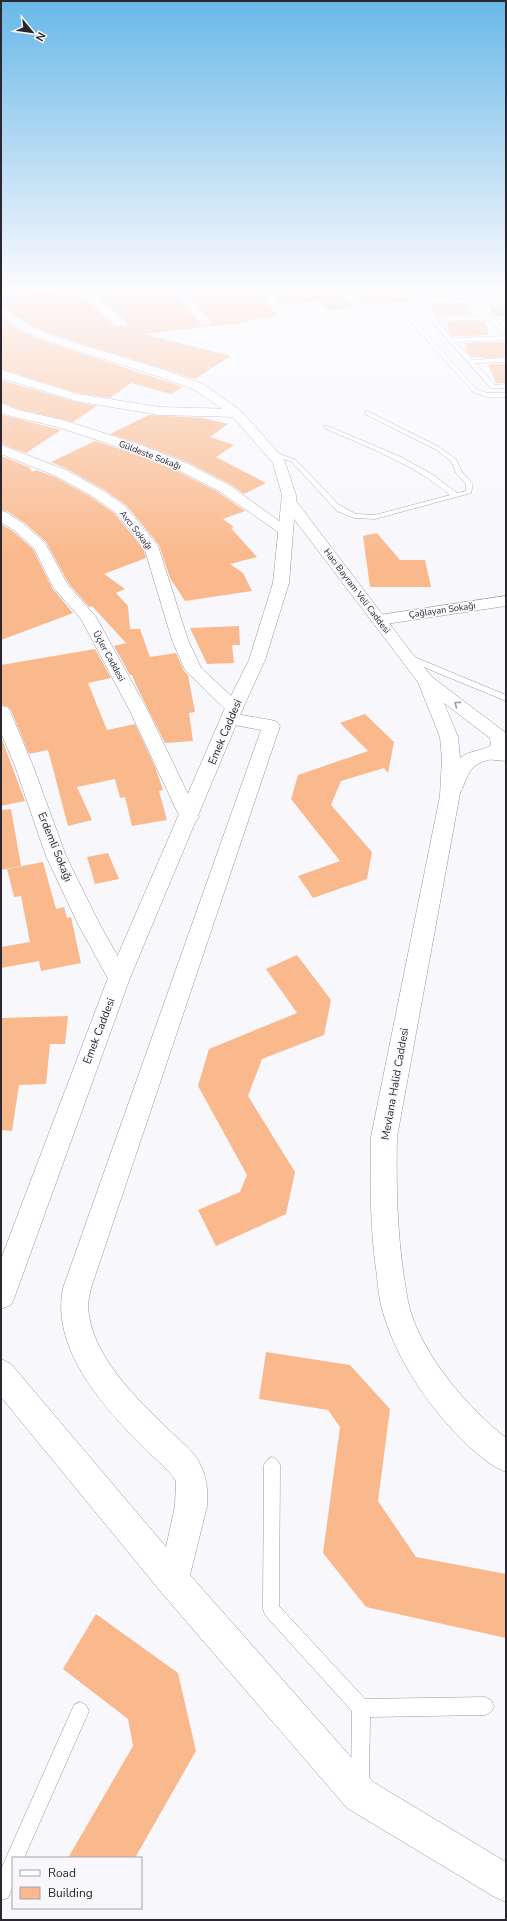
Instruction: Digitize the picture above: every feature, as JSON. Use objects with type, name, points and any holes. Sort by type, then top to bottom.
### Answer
[{"type":"street","points":[[6,376],[76,398],[158,411],[236,413]]},
{"type":"street","name":"Emek Caddesi","points":[[2,1286],[119,978],[232,714],[257,660],[281,583],[288,501],[287,486],[279,462],[236,413],[193,385],[168,376]]},
{"type":"street","name":"Güldeste Sokağı","points":[[1,407],[14,413],[58,423],[136,448],[181,466],[224,488],[286,531]]},
{"type":"street","name":"Avcı Sokağı","points":[[1,449],[61,473],[97,493],[120,509],[152,550],[180,640],[194,670],[232,714]]},
{"type":"street","name":"Hacı Bayram Veli Caddesi","points":[[288,501],[405,656],[426,681]]},
{"type":"street","name":"Üçler Caddesi","points":[[1,515],[20,528],[40,546],[61,587],[88,616],[139,711],[189,817]]},
{"type":"street","name":"Çağlayan Sokağı","points":[[379,620],[506,601]]},
{"type":"street","points":[[426,681],[498,734],[500,746],[497,751],[492,755],[459,752],[450,740],[426,681]]},
{"type":"street","name":"Erdemli Sokağı","points":[[1,711],[24,766],[56,856],[89,924],[119,978]]},
{"type":"street","points":[[173,1580],[193,1500],[192,1484],[188,1470],[127,1410],[105,1381],[81,1339],[76,1322],[74,1306],[76,1288],[271,726],[232,714]]},
{"type":"street","points":[[450,740],[455,729],[461,726],[477,724],[498,734]]},
{"type":"street","name":"Mevlana Halid Caddesi","points":[[450,740],[450,796]]},
{"type":"street","name":"Mevlana Halid Caddesi","points":[[492,755],[471,758],[460,771],[450,796],[384,1137],[383,1187],[386,1250],[396,1312],[416,1355],[441,1393],[484,1441],[506,1457]]},
{"type":"street","points":[[1,1374],[173,1580],[360,1795],[506,1883]]},
{"type":"lane","points":[[461,376],[475,391],[487,395],[506,395]]},
{"type":"lane","points":[[483,376],[493,387],[506,386]]},
{"type":"lane","points":[[268,451],[294,461],[335,506],[341,511],[359,517],[375,517],[469,492],[470,484],[459,473],[454,460],[438,448],[367,413]]},
{"type":"lane","points":[[326,427],[398,458],[433,477],[456,496]]},
{"type":"lane","points":[[405,656],[506,698]]},
{"type":"lane","points":[[272,1465],[271,1609],[361,1708],[360,1795]]},
{"type":"lane","points":[[361,1708],[485,1706]]},
{"type":"lane","points":[[15,1857],[80,1711]]},
{"type":"lane","points":[[1,1891],[12,1866]]},
{"type":"building","points":[[22,376],[149,376],[183,387],[171,394],[131,383],[110,398],[78,393]]},
{"type":"building","points":[[185,376],[200,376],[195,379]]},
{"type":"building","points":[[493,376],[506,376],[506,383],[496,383]]},
{"type":"building","points":[[1,380],[76,402],[97,406],[73,422],[18,409],[1,402]]},
{"type":"building","points":[[1,414],[61,430],[26,453],[1,444]]},
{"type":"building","points":[[149,415],[203,418],[228,424],[210,437],[234,445],[216,457],[266,483],[244,494],[230,484],[187,462],[110,434]]},
{"type":"building","points":[[95,441],[130,452],[175,470],[218,492],[245,511],[223,519],[234,527],[231,528],[257,557],[230,564],[243,573],[252,591],[185,601],[170,578],[159,545],[126,505],[103,489],[51,462]]},
{"type":"building","points":[[1,456],[29,467],[32,472],[36,470],[55,477],[91,497],[114,513],[143,548],[146,558],[104,574],[125,589],[116,593],[128,606],[130,629],[140,629],[150,657],[176,653],[184,671],[188,675],[195,712],[189,713],[193,741],[165,743],[132,675],[130,675],[114,646],[126,643],[92,606],[89,607],[69,584],[46,542],[26,524],[7,511],[1,510]]},
{"type":"building","points":[[1,524],[14,532],[33,549],[52,588],[73,613],[1,640]]},
{"type":"building","points":[[377,533],[400,560],[425,560],[431,587],[370,587],[363,536]]},
{"type":"building","points":[[239,626],[240,645],[232,645],[234,663],[207,664],[190,628]]},
{"type":"building","points":[[95,649],[111,678],[88,683],[107,730],[135,724],[156,769],[163,790],[159,791],[167,820],[132,826],[125,797],[120,798],[115,779],[77,787],[92,820],[68,826],[48,750],[29,754],[11,710],[7,706],[1,705],[1,665]]},
{"type":"building","points":[[365,714],[394,742],[388,773],[384,768],[341,781],[331,805],[372,852],[367,879],[313,898],[298,876],[340,861],[291,799],[298,775],[368,751],[340,723]]},
{"type":"building","points":[[1,737],[25,801],[1,806]]},
{"type":"building","points":[[11,809],[21,866],[1,870],[1,810]]},
{"type":"building","points":[[108,853],[119,879],[95,884],[87,857]]},
{"type":"building","points":[[43,862],[56,909],[64,907],[67,918],[71,917],[81,963],[41,971],[39,961],[1,968],[1,947],[30,942],[21,896],[14,897],[7,869]]},
{"type":"building","points":[[297,955],[331,1000],[324,1035],[262,1059],[248,1096],[295,1172],[286,1214],[216,1246],[198,1210],[240,1192],[247,1175],[198,1086],[209,1049],[297,1013],[266,969]]},
{"type":"building","points":[[68,1016],[65,1044],[50,1044],[46,1084],[19,1085],[12,1131],[1,1130],[1,1018]]},
{"type":"building","points":[[266,1352],[350,1365],[390,1409],[378,1501],[416,1557],[506,1574],[506,1638],[366,1607],[323,1553],[340,1427],[328,1410],[259,1399]]},
{"type":"building","points":[[96,1614],[178,1673],[196,1751],[136,1857],[69,1857],[133,1746],[128,1719],[63,1669]]}]
